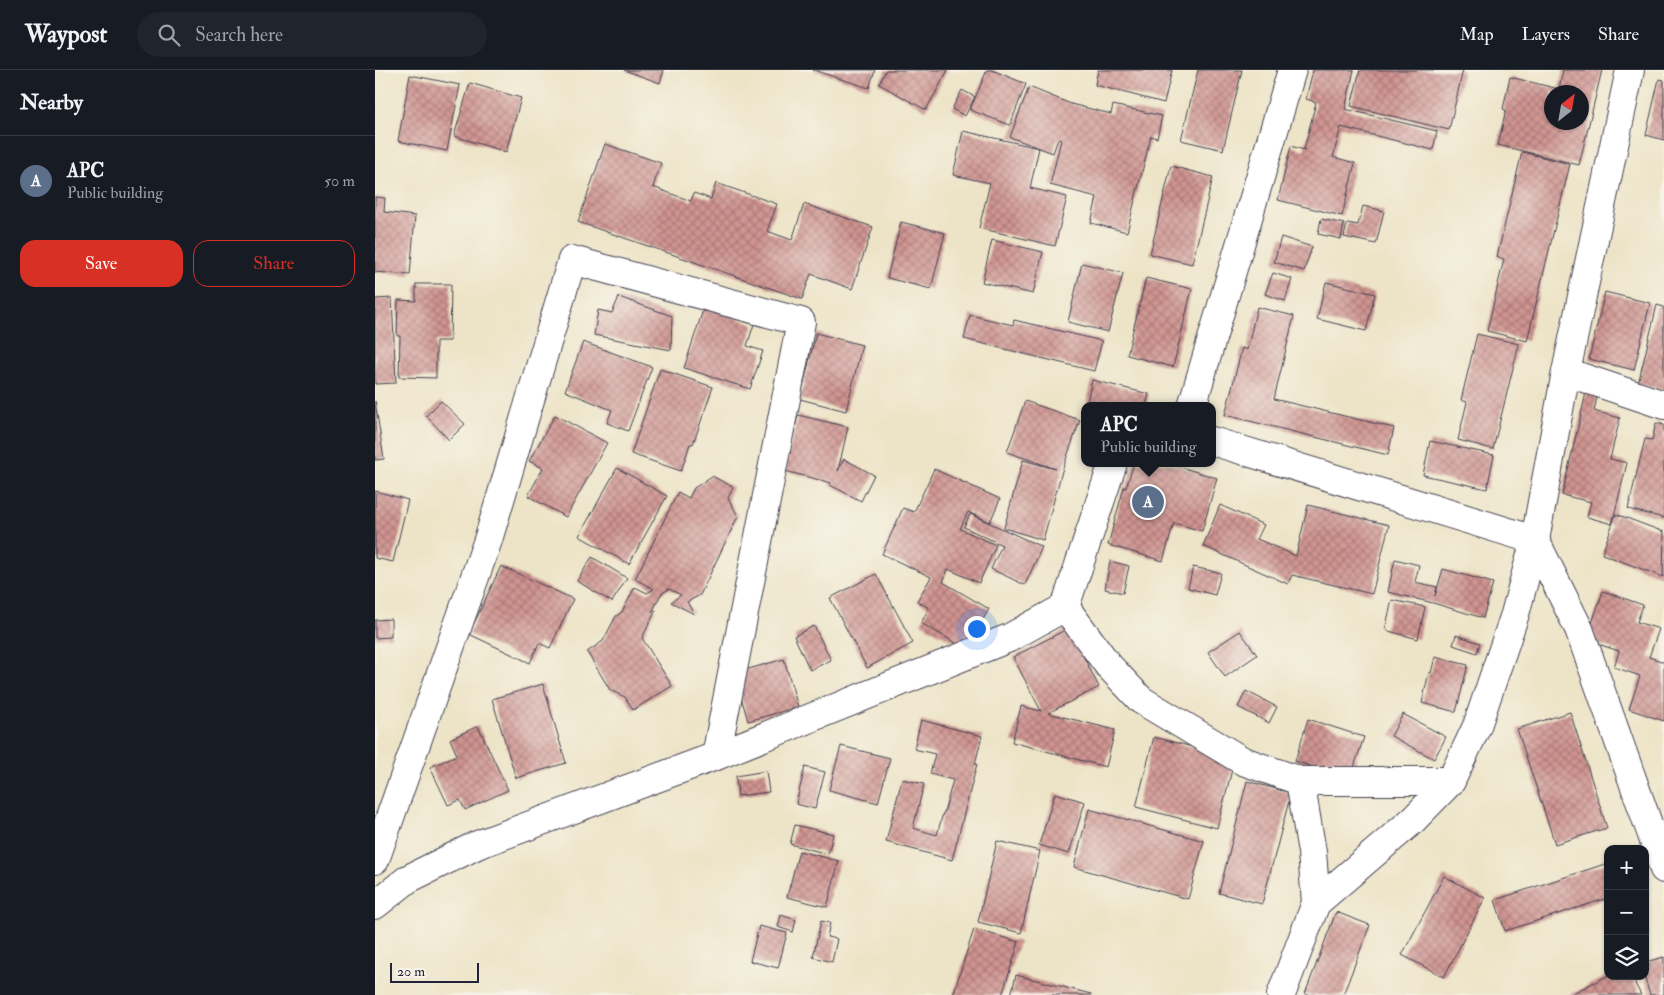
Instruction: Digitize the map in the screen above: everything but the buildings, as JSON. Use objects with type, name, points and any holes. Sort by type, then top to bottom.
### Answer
[{"type":"street","points":[[1193,402],[1292,70]]},
{"type":"street","points":[[1316,903],[1413,820],[1451,781],[1477,726],[1515,614],[1535,540],[1566,372],[1629,70]]},
{"type":"street","points":[[375,860],[488,540],[572,260],[801,322],[716,756]]},
{"type":"street","points":[[1566,372],[1664,405]]},
{"type":"street","points":[[1216,442],[1535,540],[1579,629],[1664,869]]},
{"type":"street","points":[[375,905],[408,879],[477,845],[716,756],[1009,638],[1065,607],[1112,467]]},
{"type":"street","points":[[1065,607],[1108,665],[1141,700],[1243,761],[1300,781],[1451,781]]},
{"type":"street","points":[[1281,995],[1316,903],[1312,852],[1300,781]]},
{"type":"place","name":"APC","points":[[1148,502]]}]
